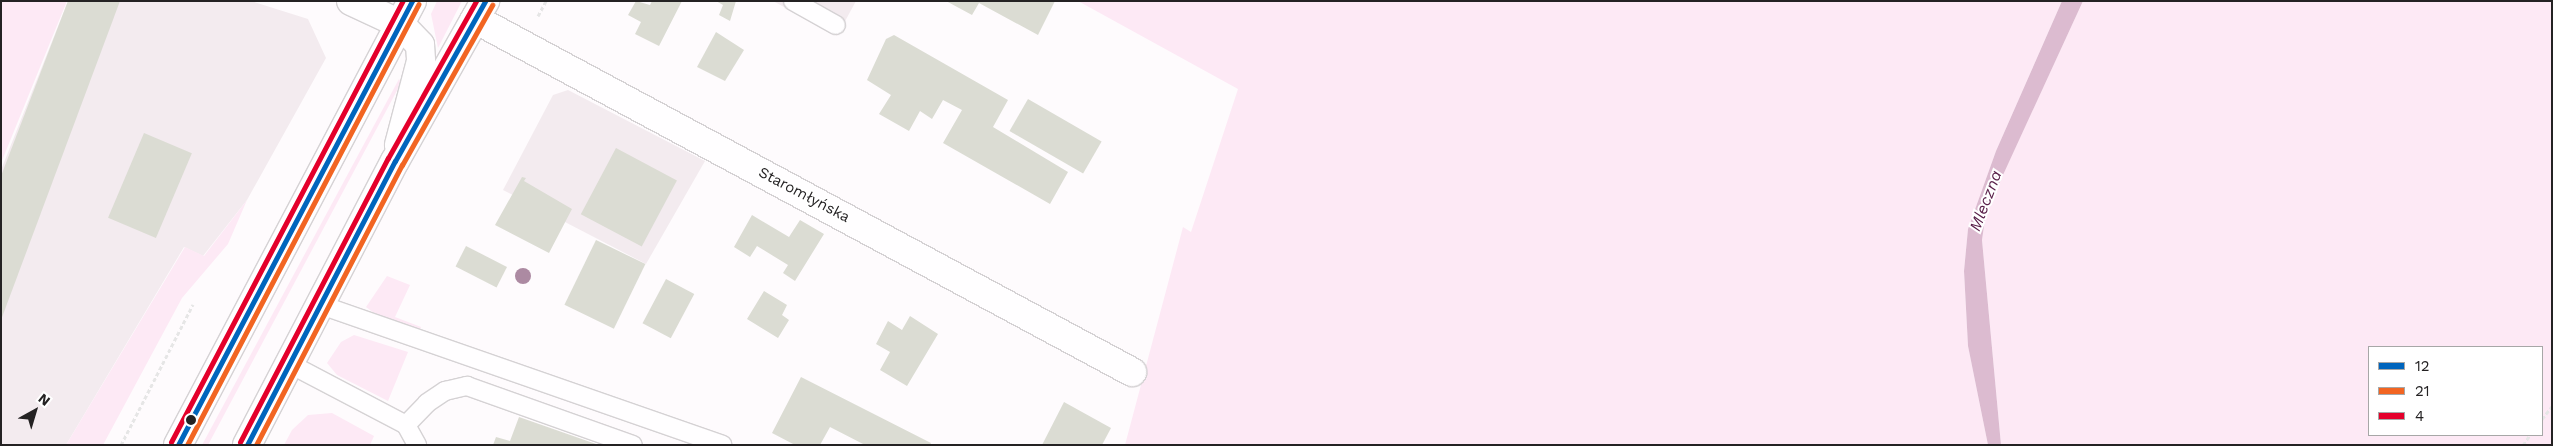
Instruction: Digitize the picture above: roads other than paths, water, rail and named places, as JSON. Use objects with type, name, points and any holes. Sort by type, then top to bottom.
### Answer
[{"type":"main road","points":[[351,1],[406,12]]},
{"type":"main road","points":[[247,445],[395,161],[480,10]]},
{"type":"main road","name":"Staromłyńska","points":[[480,10],[1132,372]]},
{"type":"main road","points":[[395,161],[421,61],[420,45],[406,12]]},
{"type":"main road","points":[[178,445],[406,12]]},
{"type":"lane","points":[[793,1],[836,25]]},
{"type":"lane","points":[[321,305],[722,445]]},
{"type":"lane","points":[[290,364],[406,425],[417,445]]},
{"type":"lane","points":[[406,425],[427,403],[444,391],[467,386],[633,445]]},
{"type":"water","name":"Mleczna","points":[[2062,1],[2083,1],[1986,212],[1982,240],[2001,445],[1988,445],[1968,346],[1964,271],[1968,229],[1996,151]]}]
